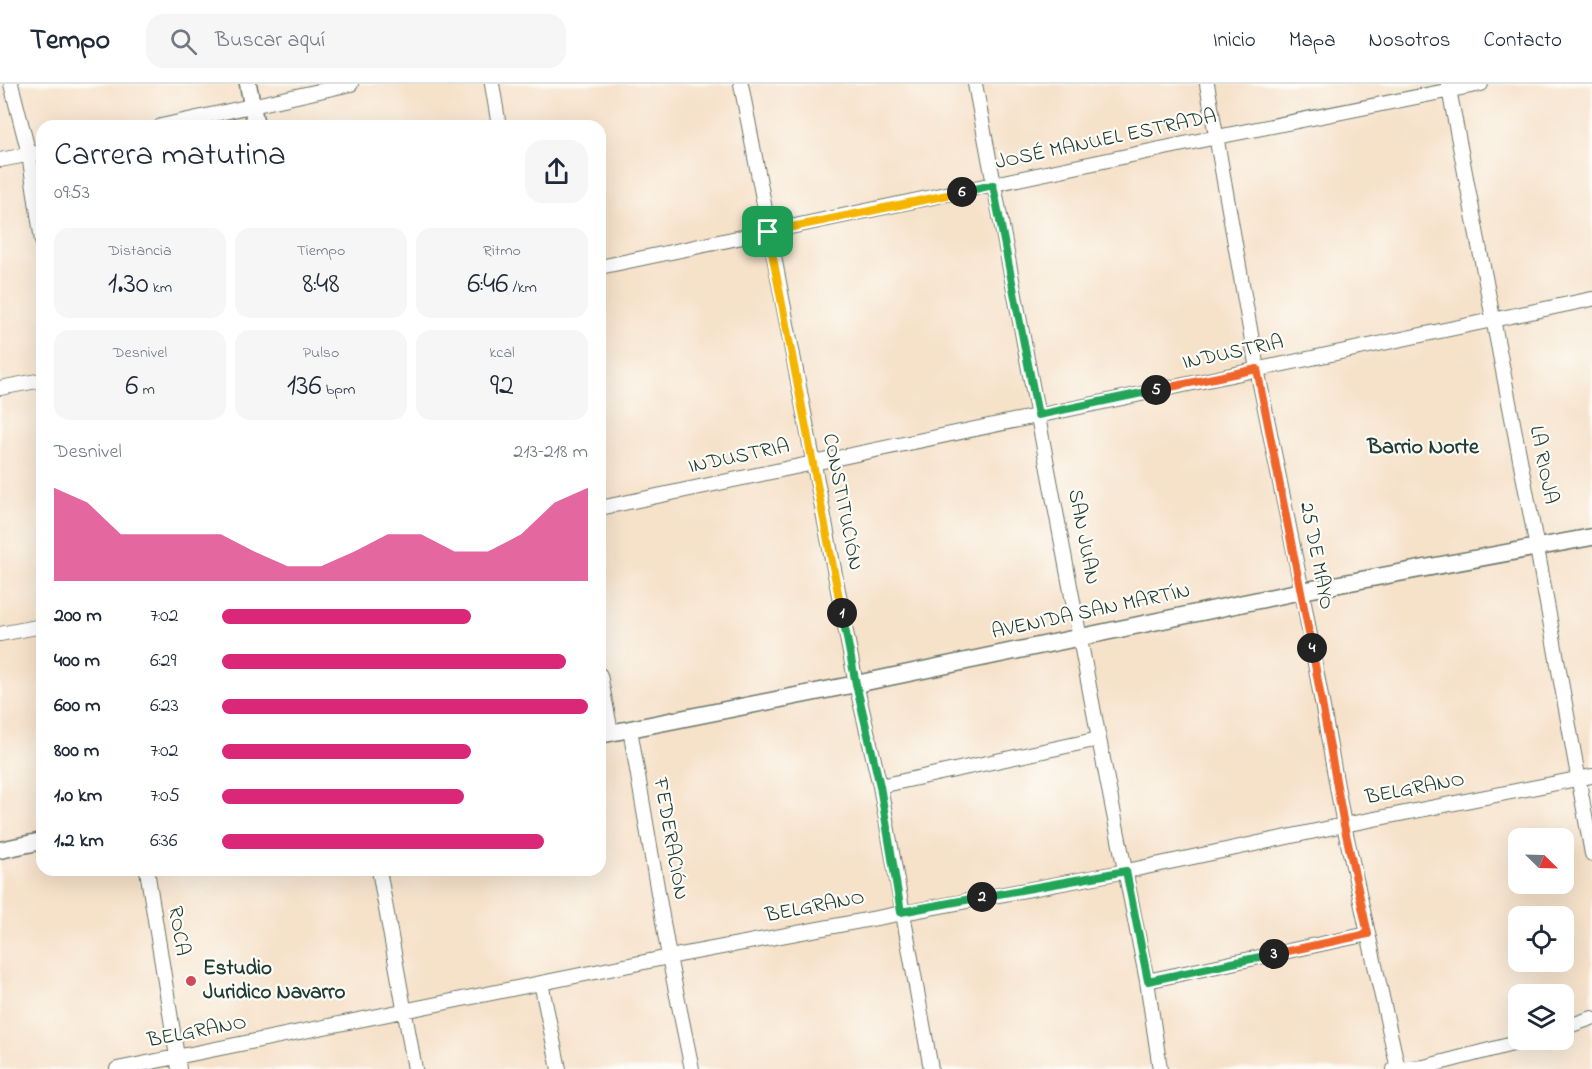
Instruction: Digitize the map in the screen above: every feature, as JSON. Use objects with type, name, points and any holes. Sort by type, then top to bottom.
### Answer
[{"type":"street","points":[[0,160],[36,153],[11,84]]},
{"type":"street","points":[[240,84],[253,120]]},
{"type":"street","points":[[248,84],[248,120]]},
{"type":"street","points":[[188,120],[351,84]]},
{"type":"street","points":[[492,84],[498,120]]},
{"type":"street","name":"CONSTITUCIÓN","points":[[741,84],[856,684],[880,786],[931,1069]]},
{"type":"street","name":"SAN JUAN","points":[[975,84],[1081,636],[1098,739],[1148,981],[1160,1069]]},
{"type":"street","name":"25 DE MAYO","points":[[1207,84],[1257,369],[1302,591],[1344,825],[1397,1069]]},
{"type":"street","name":"JOSÉ MANUEL ESTRADA","points":[[606,266],[1449,87],[1481,84]]},
{"type":"street","name":"LA RIOJA","points":[[1449,87],[1537,548],[1585,778],[1592,854]]},
{"type":"street","name":"INDUSTRIA","points":[[606,507],[1592,299]]},
{"type":"street","points":[[0,388],[36,381]]},
{"type":"street","name":"AVENIDA SAN MARTÍN","points":[[606,733],[856,684],[1302,591],[1592,537]]},
{"type":"street","points":[[0,634],[36,627]]},
{"type":"street","name":"FEDERACIÓN","points":[[630,729],[669,957],[692,1069]]},
{"type":"street","points":[[880,786],[1098,739]]},
{"type":"street","name":"BELGRANO","points":[[117,1069],[178,1063],[404,1012],[669,957],[1126,871],[1585,778]]},
{"type":"street","points":[[0,850],[36,843]]},
{"type":"street","name":"ROCA","points":[[148,876],[178,1063]]},
{"type":"street","points":[[380,876],[415,1069]]},
{"type":"street","points":[[1148,981],[1368,934]]},
{"type":"street","points":[[541,983],[559,1069]]},
{"type":"street","points":[[1574,1024],[1592,1018]]},
{"type":"street","points":[[1397,1069],[1424,1067],[1508,1045]]},
{"type":"place","name":"Estudio Juridico Navarro","points":[[191,981]]},
{"type":"district","name":"Barrio Norte","points":[[1423,448]]},
{"type":"route","points":[[993,185],[1038,415],[1257,369],[1302,591],[1344,825],[1368,934],[1148,981],[1126,871],[901,912],[880,786],[856,684],[768,232],[993,185]]}]
